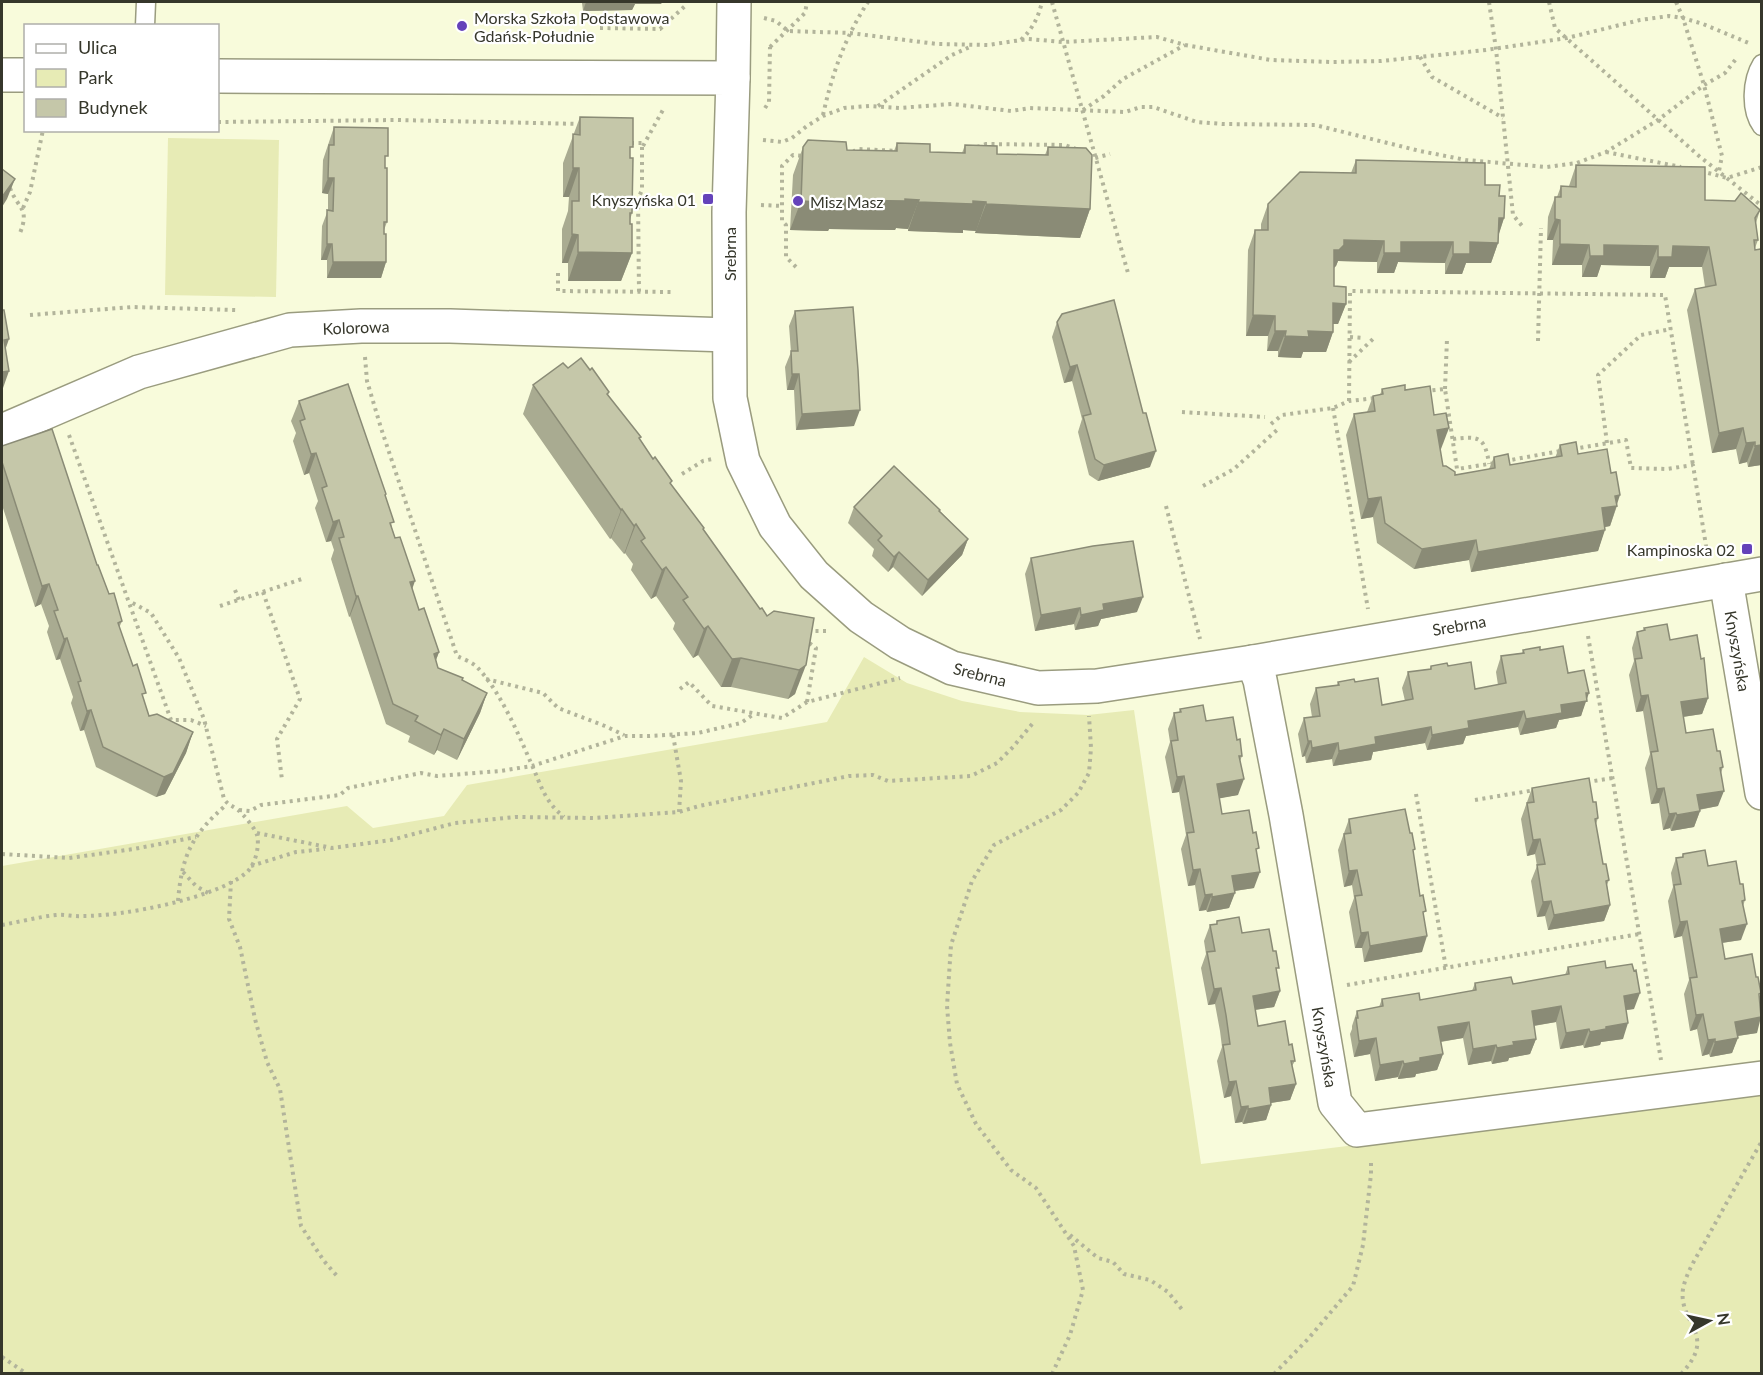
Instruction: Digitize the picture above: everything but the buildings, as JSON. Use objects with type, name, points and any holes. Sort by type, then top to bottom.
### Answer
[{"type":"street","name":"Srebrna","points":[[747,10],[733,78],[729,334],[730,398],[743,461],[775,526],[814,575],[861,617],[900,643],[952,668],[1038,688],[1096,686],[1253,662],[1761,574]]},
{"type":"street","points":[[2,75],[24,75]]},
{"type":"street","points":[[219,76],[733,78]]},
{"type":"street","name":"Kolorowa","points":[[2,431],[139,372],[290,330],[361,326],[450,326],[729,334]]},
{"type":"street","name":"Knyszyńska","points":[[1726,580],[1761,793]]},
{"type":"street","name":"Knyszyńska","points":[[1253,662],[1260,680],[1286,815],[1335,1103],[1357,1130],[1371,1128]]},
{"type":"street","points":[[1371,1128],[1761,1078]]},
{"type":"lane","points":[[145,24],[146,2]]},
{"type":"lane","points":[[1761,64],[1753,92],[1761,126]]},
{"type":"path","points":[[600,28],[660,29],[686,6],[686,2]]},
{"type":"path","points":[[770,47],[806,13],[807,2]]},
{"type":"path","points":[[823,116],[832,76],[850,33],[868,2]]},
{"type":"path","points":[[1021,40],[1038,18],[1042,2]]},
{"type":"path","points":[[1052,2],[1128,273]]},
{"type":"path","points":[[1489,2],[1514,215],[1523,227]]},
{"type":"path","points":[[1549,2],[1555,28],[1658,120],[1761,206]]},
{"type":"path","points":[[1676,2],[1704,85],[1722,156],[1719,171]]},
{"type":"path","points":[[747,10],[776,21],[788,30],[850,33],[938,44],[977,44],[1021,40],[1063,42],[1157,37],[1185,45],[1270,60],[1351,61],[1420,57],[1567,38],[1640,20],[1669,16],[1683,18],[1752,44]]},
{"type":"path","points":[[877,106],[952,55],[977,44]]},
{"type":"path","points":[[1083,110],[1123,79],[1185,45]]},
{"type":"path","points":[[1420,57],[1432,77],[1503,118]]},
{"type":"path","points":[[760,140],[782,142],[792,138],[823,116],[844,108],[877,106],[899,108],[952,104],[1011,111],[1030,108],[1125,112],[1141,107],[1153,107],[1197,122],[1315,125],[1466,160],[1547,167],[1577,163],[1606,152],[1658,120],[1704,85],[1725,73],[1731,63]]},
{"type":"path","points":[[642,149],[664,107]]},
{"type":"path","points":[[219,122],[397,120],[593,124]]},
{"type":"path","points":[[20,233],[24,222],[23,208],[30,192],[43,132]]},
{"type":"path","points":[[627,134],[635,143]]},
{"type":"path","points":[[627,143],[642,143],[642,190],[638,199],[639,292]]},
{"type":"path","points":[[968,150],[986,144],[1065,145],[1096,158]]},
{"type":"path","points":[[845,156],[857,149],[902,151]]},
{"type":"path","points":[[1606,152],[1682,167]]},
{"type":"path","points":[[1079,162],[1110,154]]},
{"type":"path","points":[[795,267],[786,257],[786,225],[782,221],[782,166],[793,155],[814,156]]},
{"type":"path","points":[[1693,169],[1727,178],[1761,167]]},
{"type":"path","points":[[7,181],[14,199],[23,208]]},
{"type":"path","points":[[1538,341],[1541,228]]},
{"type":"path","points":[[558,273],[558,291],[671,292]]},
{"type":"path","points":[[1349,401],[1350,291],[1665,295],[1707,552]]},
{"type":"path","points":[[30,315],[132,308],[235,310],[245,314]]},
{"type":"path","points":[[361,326],[367,381],[457,656],[476,666],[486,679],[515,729],[551,807],[564,818]]},
{"type":"path","points":[[1607,443],[1598,375],[1641,335],[1671,329]]},
{"type":"path","points":[[1350,337],[1364,338]]},
{"type":"path","points":[[1349,362],[1374,338]]},
{"type":"path","points":[[1447,339],[1445,389],[1457,469],[1626,440],[1631,468],[1667,469],[1693,465]]},
{"type":"path","points":[[1424,391],[1445,389]]},
{"type":"path","points":[[1271,424],[1282,415],[1333,408],[1349,401],[1381,397]]},
{"type":"path","points":[[58,406],[171,720],[191,720],[206,726]]},
{"type":"path","points":[[1333,408],[1368,609]]},
{"type":"path","points":[[1182,412],[1265,417]]},
{"type":"path","points":[[1203,486],[1234,469],[1277,430]]},
{"type":"path","points":[[1453,439],[1471,437],[1478,439],[1487,448],[1489,464]]},
{"type":"path","points":[[681,474],[703,461],[714,459]]},
{"type":"path","points":[[1166,506],[1198,631]]},
{"type":"path","points":[[220,606],[305,578]]},
{"type":"path","points":[[235,590],[239,600]]},
{"type":"path","points":[[263,592],[300,699],[277,739],[282,780]]},
{"type":"path","points":[[129,601],[151,613],[179,658],[206,726],[224,799],[227,804],[239,810],[250,811],[261,805],[340,795],[348,788],[421,773],[437,776],[532,766],[625,736],[698,734],[741,723],[754,714]]},
{"type":"path","points":[[801,630],[836,632]]},
{"type":"path","points":[[1588,634],[1666,1090]]},
{"type":"path","points":[[807,642],[816,648],[807,702]]},
{"type":"path","points":[[680,689],[689,682],[712,706],[782,718],[807,702],[901,678]]},
{"type":"path","points":[[486,679],[543,693],[558,708],[625,736]]},
{"type":"path","points":[[1052,1374],[1070,1335],[1083,1290],[1074,1246],[1036,1188],[1011,1170],[976,1124],[957,1084],[947,1006],[951,945],[972,881],[994,845],[1060,810],[1078,793],[1089,773],[1091,748],[1088,709]]},
{"type":"path","points":[[251,866],[296,852],[391,840],[455,823],[516,817],[596,818],[679,812],[849,776],[873,776],[888,781],[971,776],[997,762],[1033,723]]},
{"type":"path","points":[[673,735],[681,782],[679,812]]},
{"type":"path","points":[[1578,783],[1612,778]]},
{"type":"path","points":[[1475,800],[1544,789]]},
{"type":"path","points":[[1416,794],[1446,968]]},
{"type":"path","points":[[178,901],[188,849],[195,837],[227,804]]},
{"type":"path","points":[[2,925],[57,914],[83,916],[138,910],[208,893],[246,873],[255,859],[257,833],[239,810]]},
{"type":"path","points":[[257,833],[332,848]]},
{"type":"path","points":[[2,854],[69,858],[134,849],[195,837]]},
{"type":"path","points":[[183,872],[196,886],[208,893]]},
{"type":"path","points":[[231,881],[229,919],[240,946],[255,1019],[267,1062],[280,1089],[301,1226],[337,1276]]},
{"type":"path","points":[[1316,990],[1639,934]]},
{"type":"path","points":[[1274,1374],[1308,1339],[1353,1286],[1366,1222],[1371,1174],[1371,1128]]},
{"type":"path","points":[[1681,1374],[1690,1364],[1696,1352],[1697,1331],[1686,1310],[1683,1289],[1694,1263],[1761,1141]]},
{"type":"path","points":[[1067,1233],[1098,1258],[1113,1262],[1124,1274],[1150,1280],[1168,1292],[1184,1312]]},
{"type":"path","points":[[2,1357],[27,1374]]},
{"type":"green space","points":[[168,138],[279,140],[276,297],[165,295]]},
{"type":"green space","points":[[864,657],[907,683],[962,701],[1020,712],[1088,715],[1134,710],[1201,1164],[1761,1095],[1761,1373],[2,1374],[2,866],[347,806],[373,828],[444,816],[467,785],[827,722]]},
{"type":"place","name":"Morska Szkoła Podstawowa Gdańsk-Południe","points":[[462,26]]},
{"type":"place","name":"Knyszyńska 01","points":[[708,199]]},
{"type":"place","name":"Misz Masz","points":[[798,201]]},
{"type":"place","name":"Kampinoska 02","points":[[1747,549]]}]
